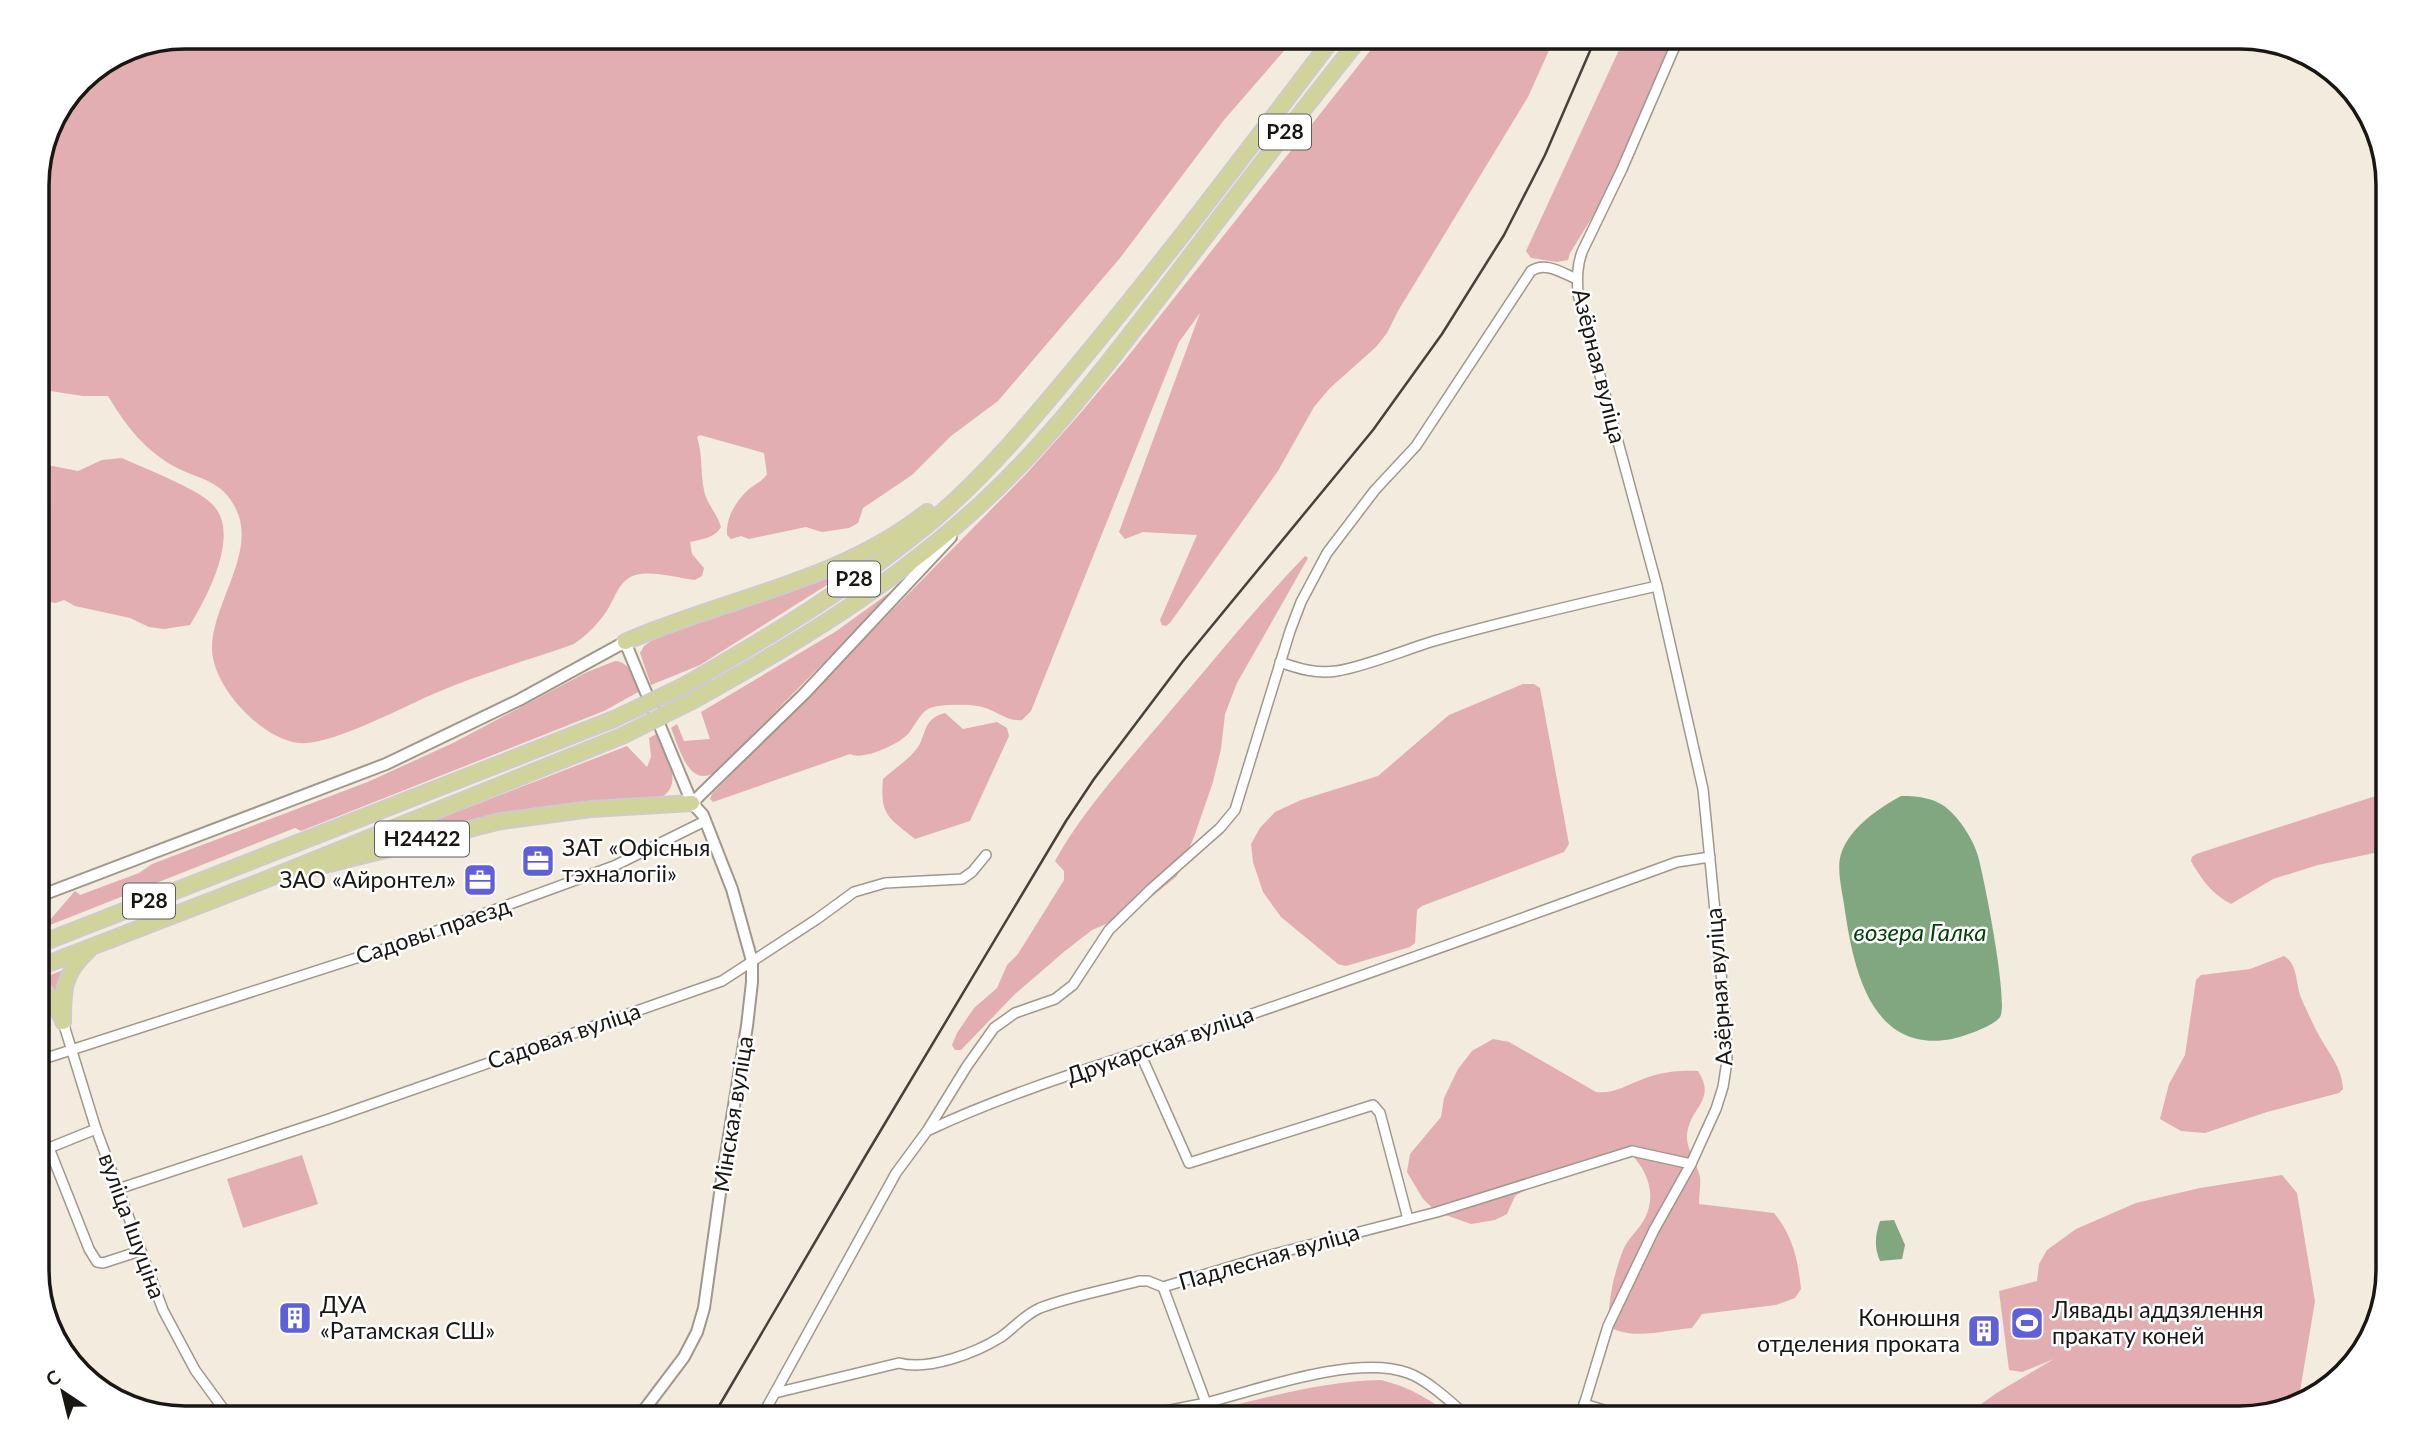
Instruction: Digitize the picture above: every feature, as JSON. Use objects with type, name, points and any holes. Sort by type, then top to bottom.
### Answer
[{"type":"highway","name":"Р28","points":[[49,940],[614,719],[685,685],[806,613],[888,556],[957,498],[1035,416],[1123,310],[1325,49]]},
{"type":"highway","name":"Р28","points":[[49,963],[257,883],[622,736],[692,701],[838,616],[937,543],[986,500],[1031,452],[1117,351],[1352,49]]},
{"type":"highway","points":[[625,642],[695,614],[803,580],[877,546],[913,524],[1004,450]]},
{"type":"highway","name":"Н24422","points":[[257,883],[501,821],[591,809],[692,803]]},
{"type":"highway","points":[[63,1021],[63,988],[67,975],[87,952],[102,942]]},
{"type":"highway","points":[[49,996],[63,1021]]},
{"type":"street","name":"Азёрная вуліца","points":[[1584,1404],[1608,1325],[1716,1110],[1727,1060],[1703,789],[1657,586],[1578,294],[1577,279],[1577,265],[1582,252],[1618,180],[1674,49]]},
{"type":"street","points":[[927,1131],[994,1028],[1015,1013],[1055,999],[1073,985],[1109,930],[1220,828],[1235,810],[1301,602],[1327,553],[1375,490],[1416,446],[1531,271],[1538,266],[1545,266],[1577,279]]},
{"type":"street","points":[[692,803],[804,694],[986,500]]},
{"type":"street","points":[[1280,662],[1300,669],[1338,671],[1543,612],[1657,586]]},
{"type":"street","points":[[49,892],[386,764],[519,700],[625,642]]},
{"type":"street","name":"Мінская вуліца","points":[[625,642],[692,803],[705,821],[732,889],[752,961],[747,1026],[704,1308],[697,1332],[684,1357],[647,1406]]},
{"type":"street","name":"Садовы праезд","points":[[71,1051],[412,940],[614,866],[705,821]]},
{"type":"street","name":"Садовая вуліца","points":[[118,1189],[342,1114],[709,985],[739,971],[854,892],[885,883],[962,879],[972,872],[986,855]]},
{"type":"street","name":"Друкарская вуліца","points":[[768,1406],[896,1173],[927,1131],[970,1111],[1367,974],[1677,862],[1710,857]]},
{"type":"street","name":"вуліца Ішуціна","points":[[63,1021],[96,1129],[163,1310],[195,1370],[221,1406]]},
{"type":"street","points":[[49,1057],[71,1051]]},
{"type":"street","points":[[1140,1053],[1189,1163],[1373,1105],[1380,1113],[1408,1219]]},
{"type":"street","points":[[96,1129],[49,1148],[89,1249],[97,1262],[103,1264],[140,1251]]},
{"type":"street","name":"Падлесная вуліца","points":[[775,1393],[900,1363],[913,1367],[962,1356],[1002,1336],[1020,1320],[1039,1309],[1139,1281],[1148,1281],[1163,1287],[1263,1257],[1408,1219],[1633,1151],[1690,1164]]},
{"type":"street","points":[[1163,1287],[1206,1403]]},
{"type":"street","points":[[1191,1406],[1327,1371],[1362,1368],[1409,1373],[1453,1406]]},
{"type":"street","points":[[1584,1404],[1591,1406]]},
{"type":"shaded area","points":[[185,49],[1286,49],[1224,120],[1120,258],[998,401],[951,436],[912,475],[863,508],[858,523],[849,528],[822,532],[806,527],[749,539],[741,536],[731,539],[727,535],[727,528],[736,504],[767,474],[764,453],[700,435],[697,437],[704,490],[721,527],[712,536],[690,542],[692,554],[704,568],[702,576],[695,580],[653,574],[633,576],[623,582],[597,624],[574,644],[455,685],[369,724],[330,738],[299,743],[269,732],[241,708],[220,677],[212,647],[214,630],[238,560],[241,542],[241,525],[230,499],[218,486],[177,468],[155,454],[129,427],[108,396],[83,396],[49,391],[50,167],[59,133],[83,95],[109,72],[133,59],[150,54]]},
{"type":"shaded area","points":[[1371,49],[1550,49],[1528,97],[1387,333],[1314,407],[1278,471],[1170,623],[1162,625],[1160,620],[1197,535],[1143,532],[1125,539],[1119,532],[1200,313],[1179,342],[1031,711],[1022,720],[1017,720],[978,706],[951,705],[929,708],[903,738],[889,747],[863,755],[850,754],[713,802],[710,799],[712,794],[1027,473],[1125,360]]},
{"type":"shaded area","points":[[1619,49],[1674,49],[1622,169],[1568,260],[1557,262],[1531,258],[1526,251]]},
{"type":"shaded area","points":[[122,458],[170,479],[206,499],[221,517],[223,548],[205,599],[190,625],[164,629],[149,627],[130,618],[75,606],[64,600],[49,602],[49,465],[78,471],[102,460]]},
{"type":"shaded area","points":[[876,554],[700,665],[651,685],[640,653],[644,646],[655,638],[754,601],[818,581]]},
{"type":"shaded area","points":[[1305,556],[1308,558],[1237,683],[1225,714],[1221,749],[1213,782],[1177,876],[1132,913],[1092,930],[1065,951],[1015,994],[961,1050],[955,1050],[952,1045],[957,1033],[974,1008],[997,988],[1007,965],[1018,954],[1064,880],[1064,871],[1055,861],[1094,802],[1254,612]]},
{"type":"shaded area","points":[[900,585],[717,771],[707,776],[692,771],[671,728],[677,724],[684,741],[710,739],[701,712],[835,632]]},
{"type":"shaded area","points":[[615,661],[625,664],[640,691],[604,711],[301,831],[295,828],[50,925],[49,921],[75,891],[80,895],[139,873],[152,864],[370,781],[455,742],[587,672]]},
{"type":"shaded area","points":[[1523,684],[1534,684],[1540,688],[1569,844],[1564,852],[1422,906],[1417,910],[1415,943],[1410,947],[1346,966],[1338,964],[1281,917],[1263,892],[1253,862],[1251,844],[1260,828],[1275,812],[1301,800],[1378,776],[1449,715]]},
{"type":"shaded area","points":[[945,713],[963,729],[997,722],[1007,728],[1009,736],[970,821],[915,839],[888,815],[883,801],[883,779],[914,752],[928,724]]},
{"type":"shaded area","points":[[658,733],[672,777],[672,785],[661,797],[591,802],[486,819],[387,842],[384,840],[627,746],[647,767],[651,757],[649,738]]},
{"type":"shaded area","points":[[2376,796],[2376,853],[2318,865],[2273,879],[2231,904],[2208,886],[2199,874],[2191,861],[2196,854]]},
{"type":"shaded area","points":[[2284,956],[2292,965],[2302,1000],[2338,1069],[2343,1089],[2339,1093],[2267,1112],[2205,1133],[2181,1131],[2160,1119],[2169,1084],[2185,1055],[2196,980],[2201,975],[2250,969]]},
{"type":"shaded area","points":[[63,970],[58,1000],[49,991],[49,976]]},
{"type":"shaded area","points":[[1493,1039],[1509,1042],[1596,1092],[1615,1090],[1663,1073],[1698,1071],[1703,1081],[1704,1097],[1689,1125],[1687,1135],[1688,1146],[1700,1177],[1699,1204],[1774,1213],[1786,1230],[1796,1258],[1801,1289],[1795,1298],[1776,1305],[1702,1314],[1692,1328],[1638,1334],[1608,1326],[1612,1287],[1620,1260],[1625,1246],[1645,1218],[1650,1200],[1645,1175],[1630,1153],[1550,1174],[1515,1196],[1507,1214],[1495,1220],[1471,1224],[1437,1212],[1423,1199],[1407,1172],[1410,1154],[1441,1117],[1444,1098],[1458,1069],[1472,1051]]},
{"type":"shaded area","points":[[302,1155],[318,1204],[243,1228],[227,1179]]},
{"type":"shaded area","points":[[2282,1175],[2297,1193],[2315,1301],[2300,1392],[2258,1405],[2240,1406],[1978,1406],[2054,1359],[2022,1372],[2009,1370],[1999,1291],[2037,1281],[2039,1264],[2047,1250],[2076,1229],[2136,1203],[2200,1188]]},
{"type":"shaded area","points":[[1381,1380],[1401,1386],[1438,1406],[1230,1406],[1280,1394],[1356,1381]]},
{"type":"water","name":"возера Галка","points":[[1901,796],[1934,801],[1954,815],[1967,832],[1981,868],[1999,965],[2002,1007],[1997,1020],[1970,1034],[1952,1039],[1925,1040],[1903,1034],[1885,1021],[1872,1003],[1854,958],[1840,875],[1841,854],[1858,827]]},
{"type":"water","points":[[1894,1220],[1905,1245],[1902,1259],[1880,1261],[1876,1241],[1880,1221]]},
{"type":"railway","points":[[719,1406],[866,1155],[1066,821],[1094,779],[1183,661],[1373,430],[1442,334],[1504,235],[1545,155],[1591,49]]},
{"type":"place","name":"ЗАТ «Офісныя тэхналогіі»","points":[[538,861]]},
{"type":"place","name":"ЗАО «Айронтел»","points":[[480,880]]},
{"type":"place","name":"ДУА «Ратамская СШ»","points":[[295,1318]]},
{"type":"place","name":"Лявады аддзялення пракату коней","points":[[2027,1323]]},
{"type":"place","name":"Конюшня отделения проката","points":[[1984,1331]]}]
